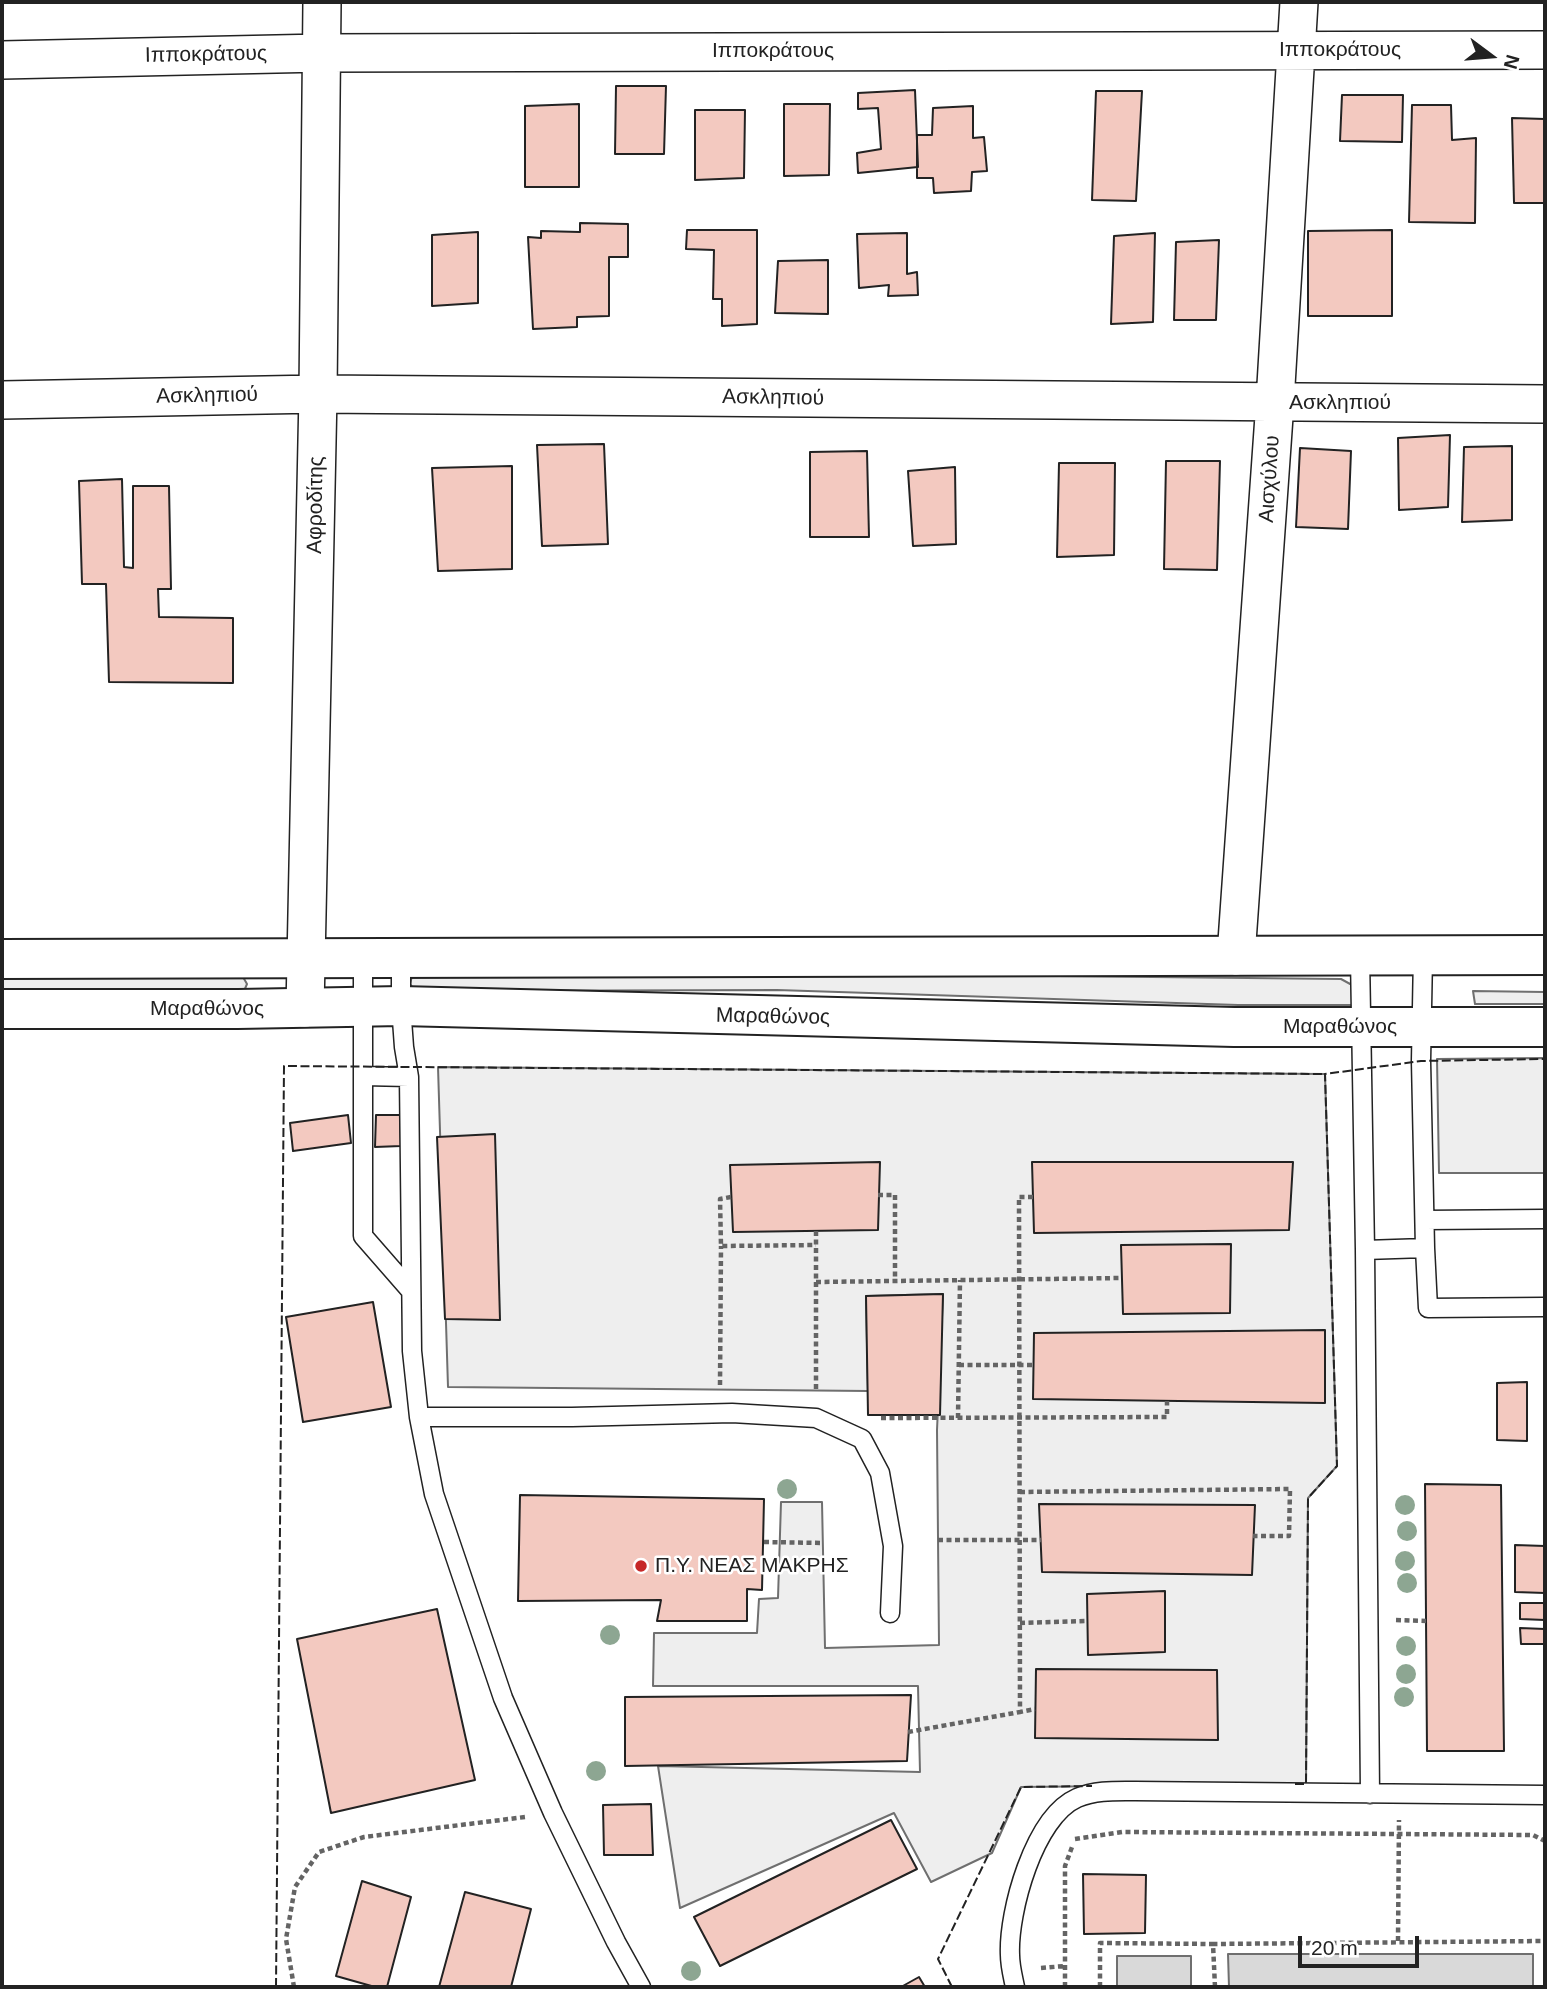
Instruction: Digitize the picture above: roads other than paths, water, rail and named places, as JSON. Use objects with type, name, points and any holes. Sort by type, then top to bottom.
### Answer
[{"type":"main road","points":[[2,958],[1545,955]]},
{"type":"main road","name":"Μαραθώνος","points":[[2,1009],[305,1009],[401,1006],[1193,1027],[1361,1027],[1422,1044],[1545,1027]]},
{"type":"street","name":"Αφροδίτης","points":[[305,1009],[318,394],[322,2]]},
{"type":"street","name":"Αισχύλου","points":[[1237,956],[1299,2]]},
{"type":"street","name":"Ιπποκράτους","points":[[2,60],[322,53],[1545,50]]},
{"type":"street","name":"Ασκληπιού","points":[[2,400],[318,394],[1545,404]]},
{"type":"lane","points":[[1423,955],[1427,1308],[1544,1307]]},
{"type":"lane","points":[[1360,956],[1370,1794]]},
{"type":"lane","points":[[363,958],[363,1236],[411,1291]]},
{"type":"lane","points":[[401,958],[401,1006],[409,1077],[412,1351],[419,1417],[434,1494],[503,1698],[553,1814],[641,1987]]},
{"type":"lane","points":[[363,1076],[409,1077]]},
{"type":"lane","points":[[1425,1220],[1545,1219]]},
{"type":"lane","points":[[1365,1250],[1425,1248]]},
{"type":"lane","points":[[419,1417],[572,1418],[719,1413],[817,1418],[862,1438],[880,1473],[893,1546],[890,1613]]},
{"type":"lane","points":[[1014,1987],[1010,1954],[1015,1911],[1029,1863],[1037,1840],[1055,1814],[1075,1799],[1100,1791],[1545,1795]]},
{"type":"place","name":"Π.Υ. ΝΕΑΣ ΜΑΚΡΗΣ","points":[[641,1566]]}]
